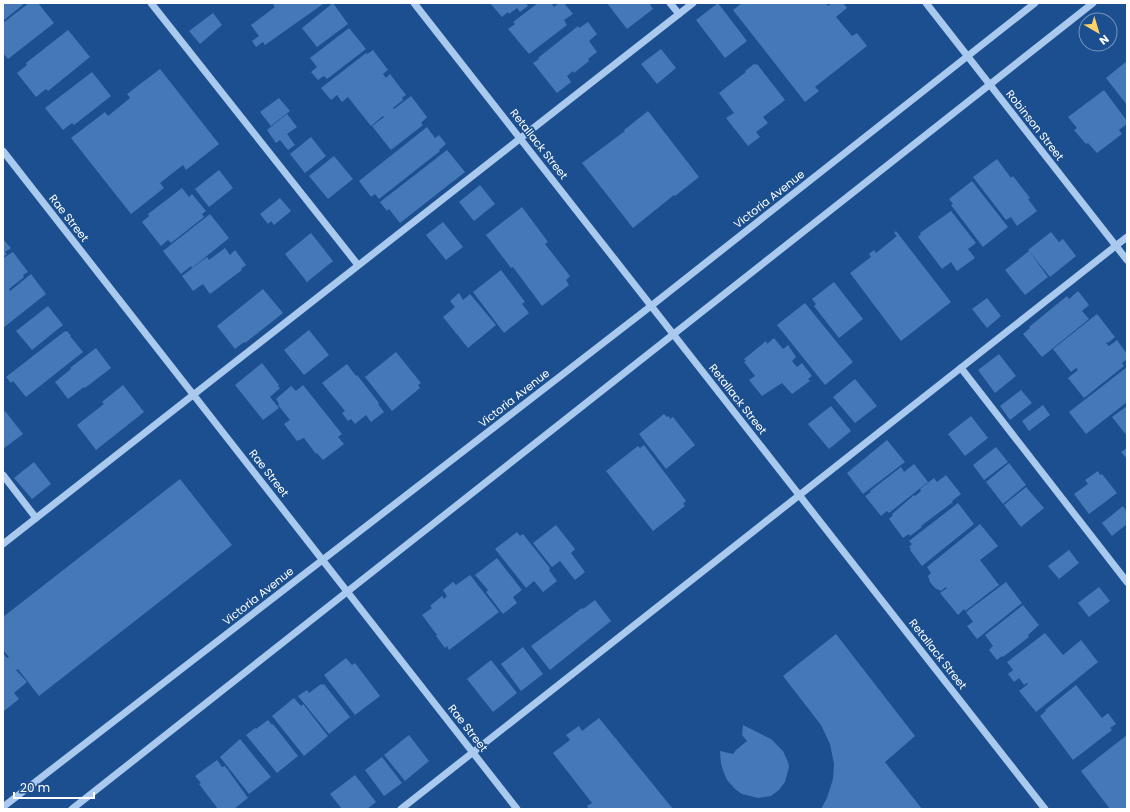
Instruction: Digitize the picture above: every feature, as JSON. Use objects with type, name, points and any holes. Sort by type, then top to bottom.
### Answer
[{"type":"street","points":[[151,3],[358,265]]},
{"type":"street","name":"Retallack Street","points":[[414,3],[1044,809]]},
{"type":"street","points":[[670,3],[679,14]]},
{"type":"street","points":[[3,544],[693,3]]},
{"type":"street","name":"Robinson Street","points":[[926,3],[1127,260]]},
{"type":"street","name":"Victoria Avenue","points":[[3,807],[651,306],[1035,3]]},
{"type":"street","points":[[72,809],[1093,3]]},
{"type":"street","name":"Rae Street","points":[[3,150],[517,809]]},
{"type":"street","points":[[401,809],[1127,237]]},
{"type":"street","points":[[961,368],[1127,582]]},
{"type":"street","points":[[3,475],[36,518]]},
{"type":"building","points":[[3,3],[25,3],[3,21]]},
{"type":"building","points":[[29,3],[38,3],[54,23],[8,59],[3,53],[3,23]]},
{"type":"building","points":[[276,3],[323,4],[265,45],[263,42],[256,47],[252,41],[259,36],[251,25],[275,7],[273,5]]},
{"type":"building","points":[[333,3],[348,24],[317,47],[302,28]]},
{"type":"building","points":[[490,3],[526,3],[528,6],[520,12],[517,8],[509,14],[508,12],[502,17]]},
{"type":"building","points":[[538,3],[551,3],[554,7],[559,3],[564,3],[573,14],[564,20],[567,25],[529,54],[508,29],[515,24],[513,22]]},
{"type":"building","points":[[607,3],[649,3],[653,9],[627,29]]},
{"type":"building","points":[[718,3],[747,41],[725,58],[696,20]]},
{"type":"building","points":[[742,3],[826,3],[828,6],[832,3],[843,3],[847,8],[836,17],[852,36],[857,33],[867,46],[815,87],[819,91],[805,102],[733,10]]},
{"type":"building","points":[[213,13],[222,25],[200,44],[189,31]]},
{"type":"building","points":[[588,22],[597,34],[589,41],[597,52],[588,59],[589,61],[574,73],[573,71],[567,76],[571,82],[557,93],[533,63],[578,26],[579,28]]},
{"type":"building","points":[[349,28],[366,49],[327,79],[324,76],[318,80],[311,72],[317,67],[310,58]]},
{"type":"building","points":[[68,30],[90,57],[48,91],[46,89],[36,97],[17,73],[27,65],[26,63]]},
{"type":"building","points":[[661,49],[676,68],[657,84],[641,64]]},
{"type":"building","points":[[373,50],[388,70],[383,74],[386,78],[390,74],[406,95],[402,98],[403,100],[393,108],[394,109],[411,96],[427,117],[421,123],[423,125],[391,150],[372,126],[384,117],[383,116],[371,126],[348,97],[342,102],[337,95],[331,100],[321,88],[366,53],[367,54]]},
{"type":"building","points":[[1127,61],[1127,105],[1106,78]]},
{"type":"building","points":[[754,64],[757,64],[785,100],[763,117],[768,123],[756,132],[760,137],[748,146],[726,118],[734,113],[719,93]]},
{"type":"building","points":[[160,69],[219,144],[186,170],[183,165],[160,183],[164,188],[131,214],[71,138],[105,112],[108,116],[130,98],[127,94]]},
{"type":"building","points":[[92,72],[111,96],[74,125],[72,123],[63,130],[45,108]]},
{"type":"building","points":[[1104,90],[1127,121],[1127,124],[1119,130],[1122,134],[1097,153],[1088,143],[1086,144],[1074,130],[1077,128],[1068,117]]},
{"type":"building","points":[[279,98],[290,111],[271,126],[260,112]]},
{"type":"building","points":[[648,111],[699,177],[633,228],[582,163],[625,131],[624,130]]},
{"type":"building","points":[[287,114],[297,127],[287,134],[295,145],[288,150],[280,140],[276,143],[267,130]]},
{"type":"building","points":[[427,127],[435,138],[439,135],[446,144],[439,150],[440,151],[379,199],[375,194],[371,197],[359,181]]},
{"type":"building","points":[[311,137],[326,156],[305,173],[290,154]]},
{"type":"building","points":[[447,150],[465,172],[400,223],[389,209],[387,211],[380,202]]},
{"type":"building","points":[[334,156],[353,179],[328,199],[309,176]]},
{"type":"building","points":[[997,159],[1011,178],[1013,176],[1030,198],[1028,199],[1037,211],[1017,226],[1011,217],[1006,220],[973,177]]},
{"type":"building","points":[[219,170],[233,188],[209,207],[195,189]]},
{"type":"building","points":[[972,181],[1008,227],[983,247],[951,205],[953,204],[949,199]]},
{"type":"building","points":[[480,185],[495,204],[474,221],[459,202]]},
{"type":"building","points":[[182,188],[189,197],[192,194],[206,211],[202,214],[204,217],[171,243],[168,240],[161,246],[142,222],[149,216],[148,214]]},
{"type":"building","points":[[280,198],[291,211],[274,225],[271,221],[268,224],[260,214]]},
{"type":"building","points":[[522,207],[548,242],[545,244],[570,276],[566,280],[569,285],[542,306],[513,267],[511,268],[486,235]]},
{"type":"building","points":[[951,211],[976,243],[968,249],[975,258],[957,271],[951,262],[942,269],[918,237],[921,234],[920,233]]},
{"type":"building","points":[[210,214],[229,238],[192,268],[191,266],[181,274],[163,251]]},
{"type":"building","points":[[443,222],[463,247],[446,260],[426,235]]},
{"type":"building","points":[[896,231],[951,302],[901,341],[850,273],[871,257],[869,254],[874,250],[876,253],[897,236],[894,233]]},
{"type":"building","points":[[1051,232],[1059,242],[1063,239],[1076,256],[1050,277],[1028,250]]},
{"type":"building","points":[[311,233],[333,261],[307,282],[285,254]]},
{"type":"building","points":[[3,239],[11,248],[5,252],[7,254],[3,257]]},
{"type":"building","points":[[225,248],[230,255],[235,250],[246,265],[241,269],[242,270],[210,294],[203,284],[193,291],[182,276],[207,257],[209,260]]},
{"type":"building","points":[[1029,251],[1048,277],[1025,295],[1005,270]]},
{"type":"building","points":[[13,252],[28,272],[9,289],[10,291],[31,274],[46,294],[3,328],[3,258]]},
{"type":"building","points":[[501,270],[525,302],[522,304],[529,313],[504,333],[473,292]]},
{"type":"building","points":[[834,282],[863,319],[839,338],[814,306],[816,304],[812,299]]},
{"type":"building","points":[[263,289],[283,313],[235,349],[217,326]]},
{"type":"building","points":[[1078,291],[1089,305],[1082,311],[1089,319],[1042,357],[1023,334],[1030,328],[1029,327],[1067,296],[1069,299]]},
{"type":"building","points":[[459,293],[463,300],[470,294],[496,325],[468,348],[443,317],[455,307],[450,301]]},
{"type":"building","points":[[987,298],[1001,316],[987,328],[972,309]]},
{"type":"building","points":[[805,303],[853,362],[825,385],[777,325]]},
{"type":"building","points":[[48,306],[63,325],[32,350],[16,331]]},
{"type":"building","points":[[1097,314],[1115,337],[1106,343],[1109,346],[1117,340],[1127,354],[1127,359],[1122,363],[1124,366],[1084,398],[1068,378],[1078,370],[1076,368],[1071,372],[1053,349]]},
{"type":"building","points":[[309,330],[329,355],[304,375],[284,350]]},
{"type":"building","points":[[65,331],[67,331],[83,352],[26,397],[13,381],[11,383],[6,377]]},
{"type":"building","points":[[774,338],[783,349],[788,345],[796,357],[792,361],[797,367],[802,363],[812,376],[808,379],[810,381],[792,394],[782,383],[762,396],[749,380],[755,376],[744,362],[746,361],[744,359],[766,341],[767,344]]},
{"type":"building","points":[[96,348],[111,368],[68,399],[55,382],[71,369],[70,368]]},
{"type":"building","points":[[396,352],[421,383],[418,385],[420,388],[392,411],[365,377]]},
{"type":"building","points":[[999,354],[1016,376],[995,393],[978,370]]},
{"type":"building","points":[[262,363],[280,388],[270,397],[279,408],[263,420],[235,385]]},
{"type":"building","points":[[347,364],[379,403],[378,404],[384,412],[371,422],[366,415],[355,424],[351,419],[348,421],[342,413],[345,411],[322,383]]},
{"type":"building","points":[[1127,367],[1127,402],[1086,434],[1069,412]]},
{"type":"building","points":[[855,379],[877,406],[855,423],[833,397]]},
{"type":"building","points":[[123,385],[144,412],[96,450],[77,425],[104,404],[102,402]]},
{"type":"building","points":[[303,385],[342,434],[338,437],[344,444],[323,460],[317,453],[316,454],[304,438],[297,441],[284,424],[290,420],[278,405],[279,404],[276,399],[291,386],[296,391]]},
{"type":"building","points":[[1021,390],[1032,403],[1010,420],[1000,406]]},
{"type":"building","points":[[1043,405],[1050,415],[1029,431],[1022,421]]},
{"type":"building","points":[[831,406],[851,431],[829,449],[808,424]]},
{"type":"building","points":[[1127,406],[1127,436],[1112,417]]},
{"type":"building","points":[[5,411],[23,434],[3,449],[3,413]]},
{"type":"building","points":[[664,414],[667,417],[669,416],[670,419],[673,417],[695,445],[666,469],[639,434]]},
{"type":"building","points":[[971,416],[988,438],[965,456],[948,434]]},
{"type":"building","points":[[887,440],[905,462],[863,494],[847,473]]},
{"type":"building","points":[[644,445],[686,501],[683,504],[685,506],[653,531],[606,471],[638,446],[640,448]]},
{"type":"building","points":[[996,447],[1008,462],[984,480],[973,465]]},
{"type":"building","points":[[1127,448],[1127,459],[1121,452]]},
{"type":"building","points":[[34,462],[51,484],[32,499],[14,478]]},
{"type":"building","points":[[1009,463],[1026,485],[1003,504],[986,482]]},
{"type":"building","points":[[914,464],[928,482],[889,513],[887,511],[881,516],[865,496],[901,467],[904,472]]},
{"type":"building","points":[[1098,471],[1117,493],[1089,514],[1074,494],[1088,484],[1085,480]]},
{"type":"building","points":[[946,475],[961,494],[952,501],[953,502],[921,526],[922,527],[910,536],[909,534],[903,538],[889,519],[893,515],[892,514],[914,495],[915,496],[921,491],[920,489],[934,478],[937,482]]},
{"type":"building","points":[[180,479],[232,545],[39,696],[18,669],[16,670],[27,682],[14,693],[19,699],[4,711],[3,653],[7,658],[9,657],[3,650],[3,617]]},
{"type":"building","points":[[1026,487],[1044,508],[1021,527],[1004,505]]},
{"type":"building","points":[[958,503],[974,524],[922,566],[910,550],[911,549],[909,547],[912,544],[909,541]]},
{"type":"building","points":[[1123,506],[1127,512],[1127,524],[1112,536],[1102,523]]},
{"type":"building","points":[[980,524],[998,546],[980,560],[999,585],[965,611],[964,609],[958,615],[940,593],[947,588],[946,587],[941,591],[935,588],[930,582],[928,576],[931,573],[927,567]]},
{"type":"building","points":[[556,525],[575,549],[571,553],[585,572],[575,580],[560,561],[552,567],[533,543]]},
{"type":"building","points":[[517,532],[520,536],[523,534],[550,568],[549,570],[557,581],[543,592],[534,581],[526,588],[495,549]]},
{"type":"building","points":[[1069,550],[1079,563],[1059,579],[1048,566]]},
{"type":"building","points":[[497,558],[522,590],[513,597],[517,603],[503,614],[486,592],[488,590],[475,575]]},
{"type":"building","points":[[470,575],[499,612],[449,650],[447,646],[445,648],[422,615],[432,608],[430,606],[442,596],[444,599],[447,596],[443,590],[453,582],[456,585]]},
{"type":"building","points":[[1006,582],[1022,603],[977,639],[967,626],[973,622],[966,612]]},
{"type":"building","points":[[1099,587],[1110,601],[1089,617],[1078,603]]},
{"type":"building","points":[[595,600],[611,621],[550,670],[531,646]]},
{"type":"building","points":[[1023,605],[1039,625],[1028,635],[1029,637],[997,660],[989,650],[993,646],[985,635]]},
{"type":"building","points":[[1045,633],[1063,655],[1081,640],[1098,662],[1036,712],[1019,691],[1028,684],[1027,683],[1024,685],[1019,678],[1014,682],[1008,674],[1013,670],[1007,662]]},
{"type":"building","points":[[836,634],[915,736],[885,762],[922,809],[821,809],[827,798],[833,779],[834,764],[830,744],[821,725],[783,676]]},
{"type":"building","points":[[523,647],[543,674],[521,691],[501,664]]},
{"type":"building","points":[[346,658],[352,665],[355,663],[380,696],[355,715],[324,675]]},
{"type":"building","points":[[491,660],[517,693],[493,712],[467,679]]},
{"type":"building","points":[[321,684],[324,684],[350,717],[329,734],[298,696],[307,690],[309,693]]},
{"type":"building","points":[[1076,685],[1102,718],[1108,713],[1116,724],[1110,728],[1112,730],[1073,760],[1040,716],[1046,711],[1045,710]]},
{"type":"building","points":[[294,698],[301,706],[303,704],[328,736],[304,756],[272,716]]},
{"type":"building","points":[[599,718],[673,809],[589,809],[587,806],[592,803],[553,753],[570,740],[566,735],[579,726],[582,731]]},
{"type":"building","points":[[268,720],[272,725],[273,724],[298,756],[277,773],[246,735]]},
{"type":"building","points":[[743,725],[771,739],[783,751],[788,762],[789,767],[785,782],[779,790],[771,796],[758,798],[742,794],[727,780],[724,773],[721,764],[720,751],[733,754],[747,741],[742,735]]},
{"type":"building","points":[[409,735],[429,761],[405,781],[384,755]]},
{"type":"building","points":[[1127,735],[1127,809],[1110,809],[1081,771]]},
{"type":"building","points":[[240,739],[271,777],[249,794],[220,757]]},
{"type":"building","points":[[382,757],[402,783],[384,796],[365,770]]},
{"type":"building","points":[[217,760],[222,767],[225,766],[248,798],[234,809],[218,809],[199,784],[201,783],[195,776]]},
{"type":"building","points":[[355,775],[376,802],[367,809],[342,809],[330,794]]}]
